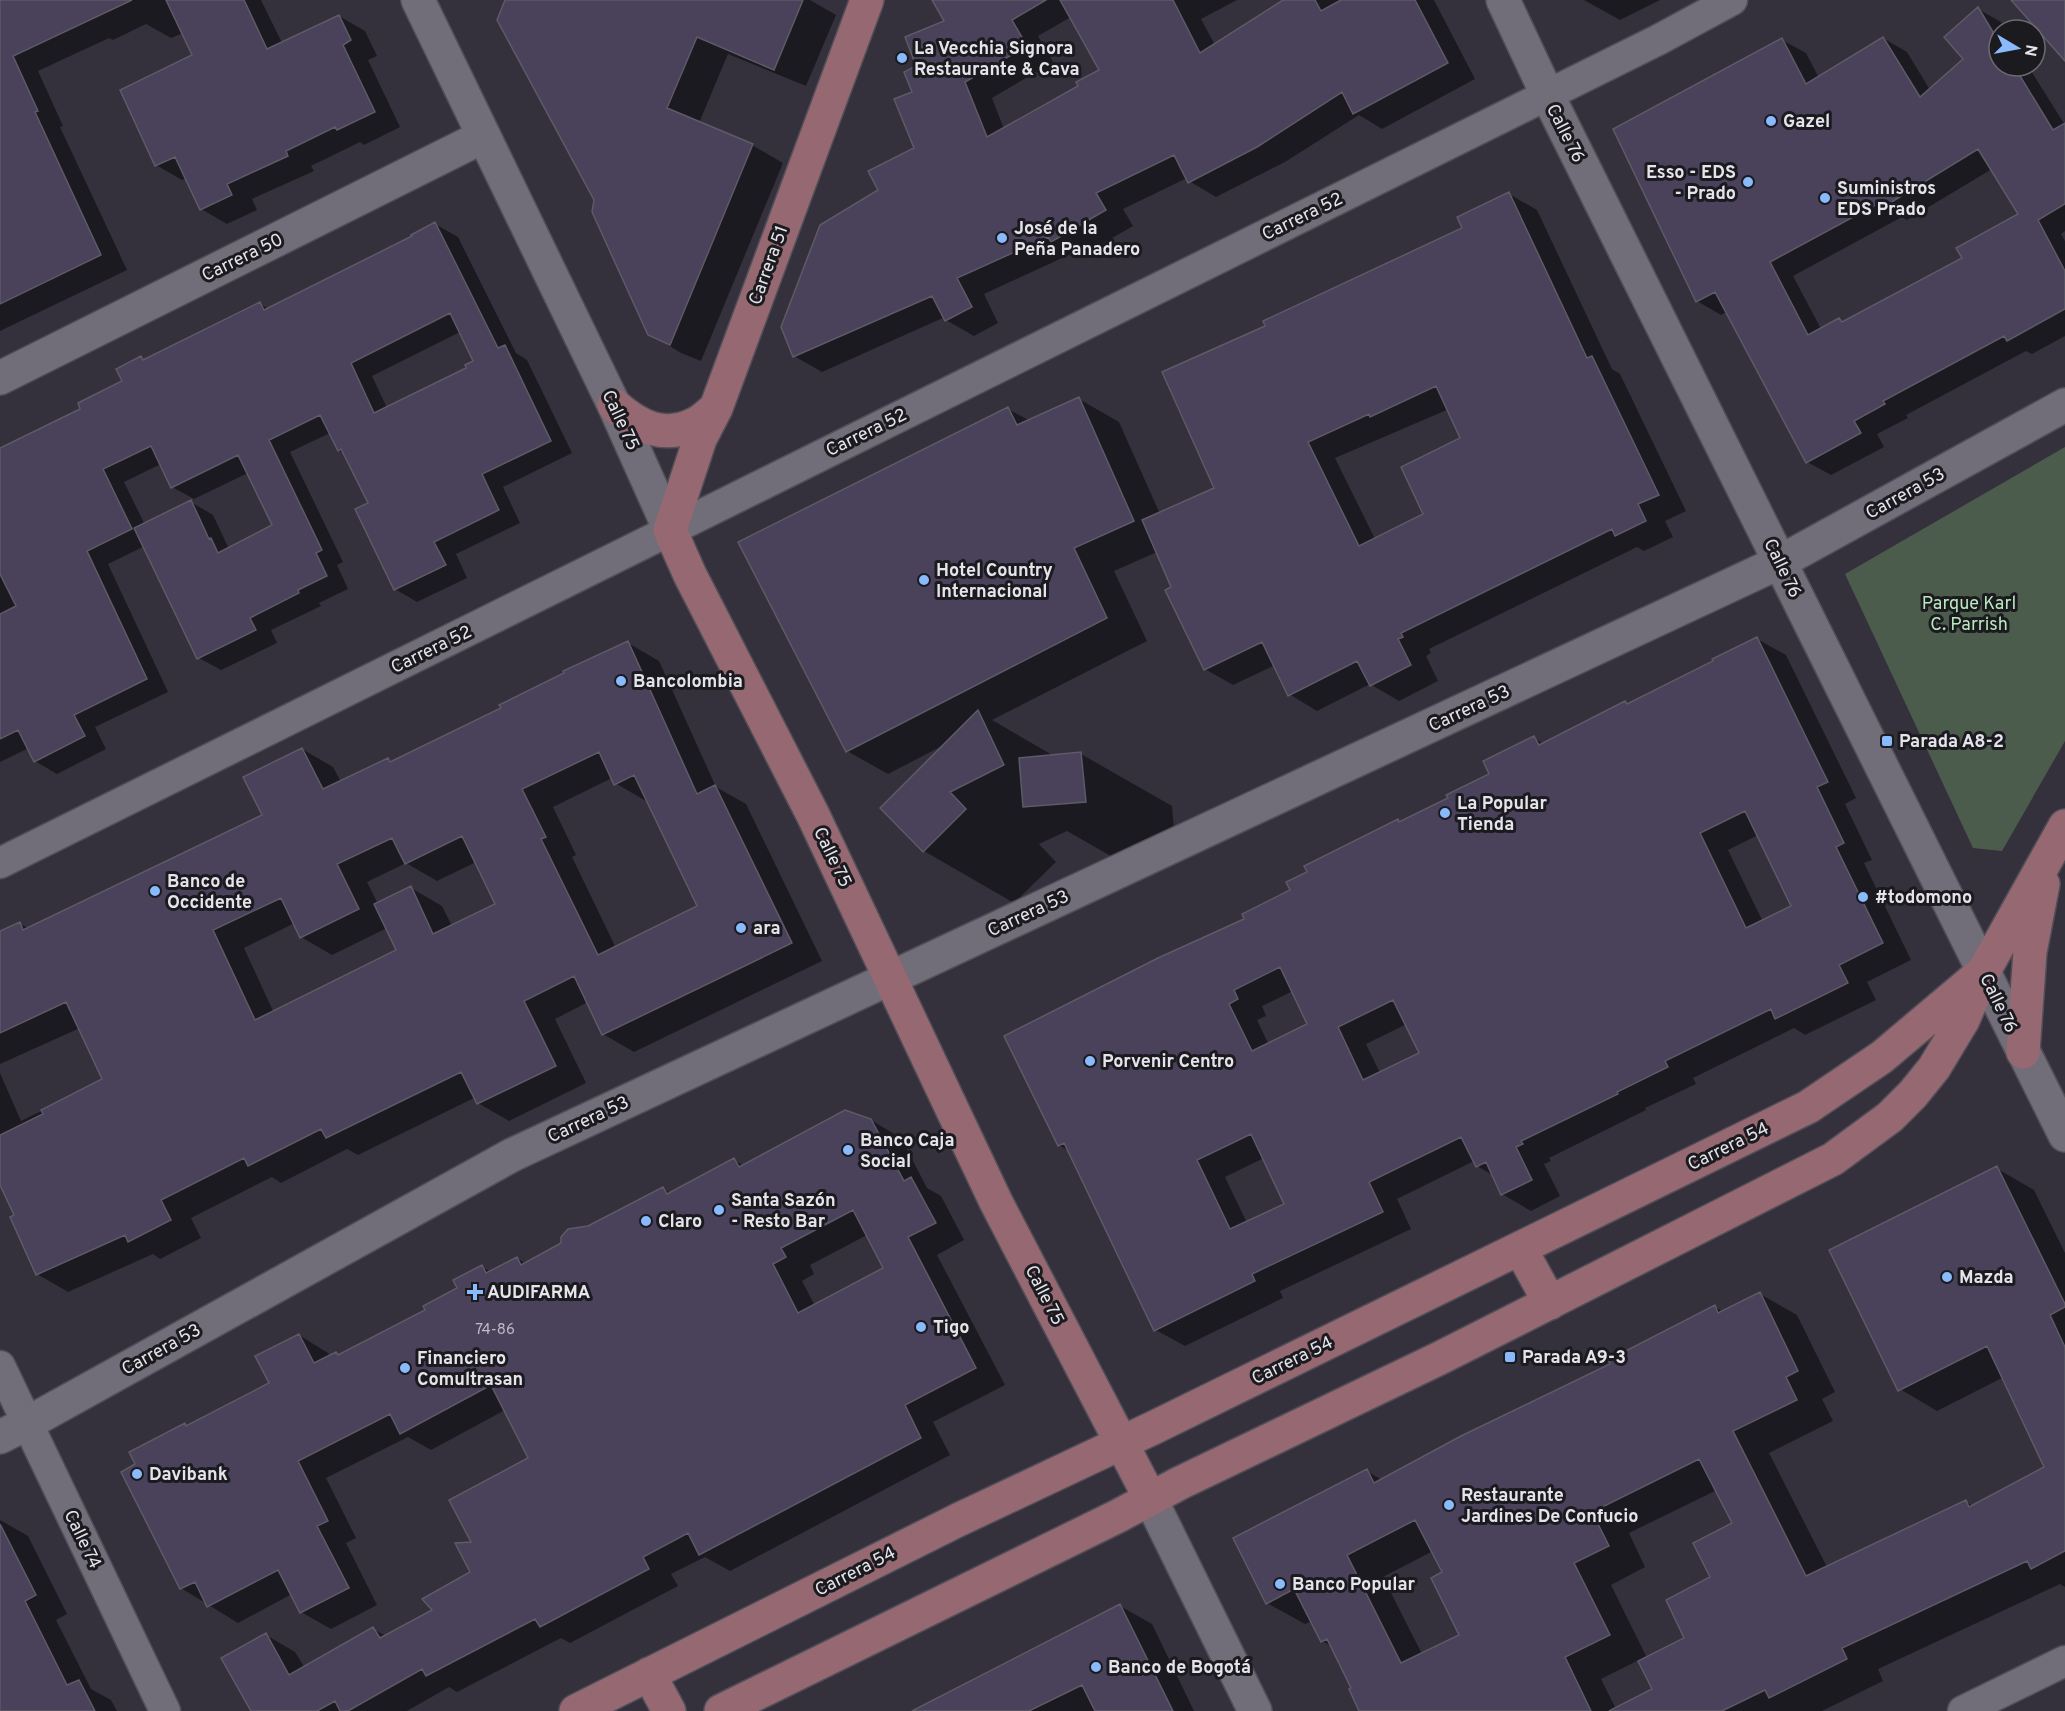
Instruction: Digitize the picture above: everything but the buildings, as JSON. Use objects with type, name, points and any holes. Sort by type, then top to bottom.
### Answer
[{"type":"main road","name":"Carrera 51","points":[[670,530],[700,439],[716,408],[867,0]]},
{"type":"main road","points":[[614,405],[632,420],[653,429],[676,430],[698,423],[716,408]]},
{"type":"main road","name":"Calle 75","points":[[670,530],[690,575],[808,805],[891,976],[996,1202],[1150,1498]]},
{"type":"main road","name":"Carrera 54","points":[[721,1711],[1118,1516],[1150,1498],[1440,1358],[1833,1159],[1890,1117],[1934,1068],[1963,1020],[1984,971],[2065,826]]},
{"type":"main road","points":[[2023,1052],[2030,952],[2049,855]]},
{"type":"main road","name":"Carrera 54","points":[[576,1711],[958,1520],[1808,1107],[1882,1058],[1984,971]]},
{"type":"main road","points":[[1520,1248],[1550,1303]]},
{"type":"main road","points":[[649,1674],[669,1711]]},
{"type":"street","name":"Calle 76","points":[[1503,0],[1547,94],[2065,1135]]},
{"type":"street","name":"Carrera 52","points":[[0,863],[1658,40],[1732,0]]},
{"type":"street","name":"Calle 75","points":[[428,7],[484,136],[614,405],[670,530]]},
{"type":"street","name":"Carrera 50","points":[[0,378],[484,136]]},
{"type":"street","name":"Carrera 53","points":[[14,1430],[512,1155],[1780,562],[2065,405]]},
{"type":"street","name":"Calle 74","points":[[0,1366],[14,1430],[165,1711]]},
{"type":"street","name":"Calle 75","points":[[1150,1498],[1255,1711]]},
{"type":"street","points":[[1963,1711],[2065,1661]]},
{"type":"green space","name":"Parque Karl C. Parrish","points":[[2065,447],[2065,741],[2002,851],[1973,848],[1845,574]]},
{"type":"place","name":"La Vecchia Signora Restaurante & Cava","points":[[902,58]]},
{"type":"place","name":"Gazel","points":[[1771,121]]},
{"type":"place","name":"Esso - EDS - Prado","points":[[1748,182]]},
{"type":"place","name":"Suministros EDS Prado","points":[[1825,198]]},
{"type":"place","name":"José de la Peña Panadero","points":[[1002,238]]},
{"type":"place","name":"Hotel Country Internacional","points":[[924,580]]},
{"type":"place","name":"Bancolombia","points":[[621,681]]},
{"type":"place","name":"Parada A8-2","points":[[1887,741]]},
{"type":"place","name":"La Popular Tienda","points":[[1445,813]]},
{"type":"place","name":"Banco de Occidente","points":[[155,891]]},
{"type":"place","name":"#todomono","points":[[1863,897]]},
{"type":"place","name":"ara","points":[[741,928]]},
{"type":"place","name":"Porvenir Centro","points":[[1090,1061]]},
{"type":"place","name":"Banco Caja Social","points":[[848,1150]]},
{"type":"place","name":"Santa Sazón - Resto Bar","points":[[719,1210]]},
{"type":"place","name":"Claro","points":[[646,1221]]},
{"type":"place","name":"Mazda","points":[[1947,1277]]},
{"type":"place","name":"AUDIFARMA","points":[[475,1292]]},
{"type":"place","name":"Tigo","points":[[921,1327]]},
{"type":"place","name":"Parada A9-3","points":[[1510,1357]]},
{"type":"place","name":"Financiero Comultrasan","points":[[405,1368]]},
{"type":"place","name":"Davibank","points":[[137,1474]]},
{"type":"place","name":"Restaurante Jardines De Confucio","points":[[1449,1505]]},
{"type":"place","name":"Banco Popular","points":[[1280,1584]]},
{"type":"place","name":"Banco de Bogotá","points":[[1096,1667]]}]
